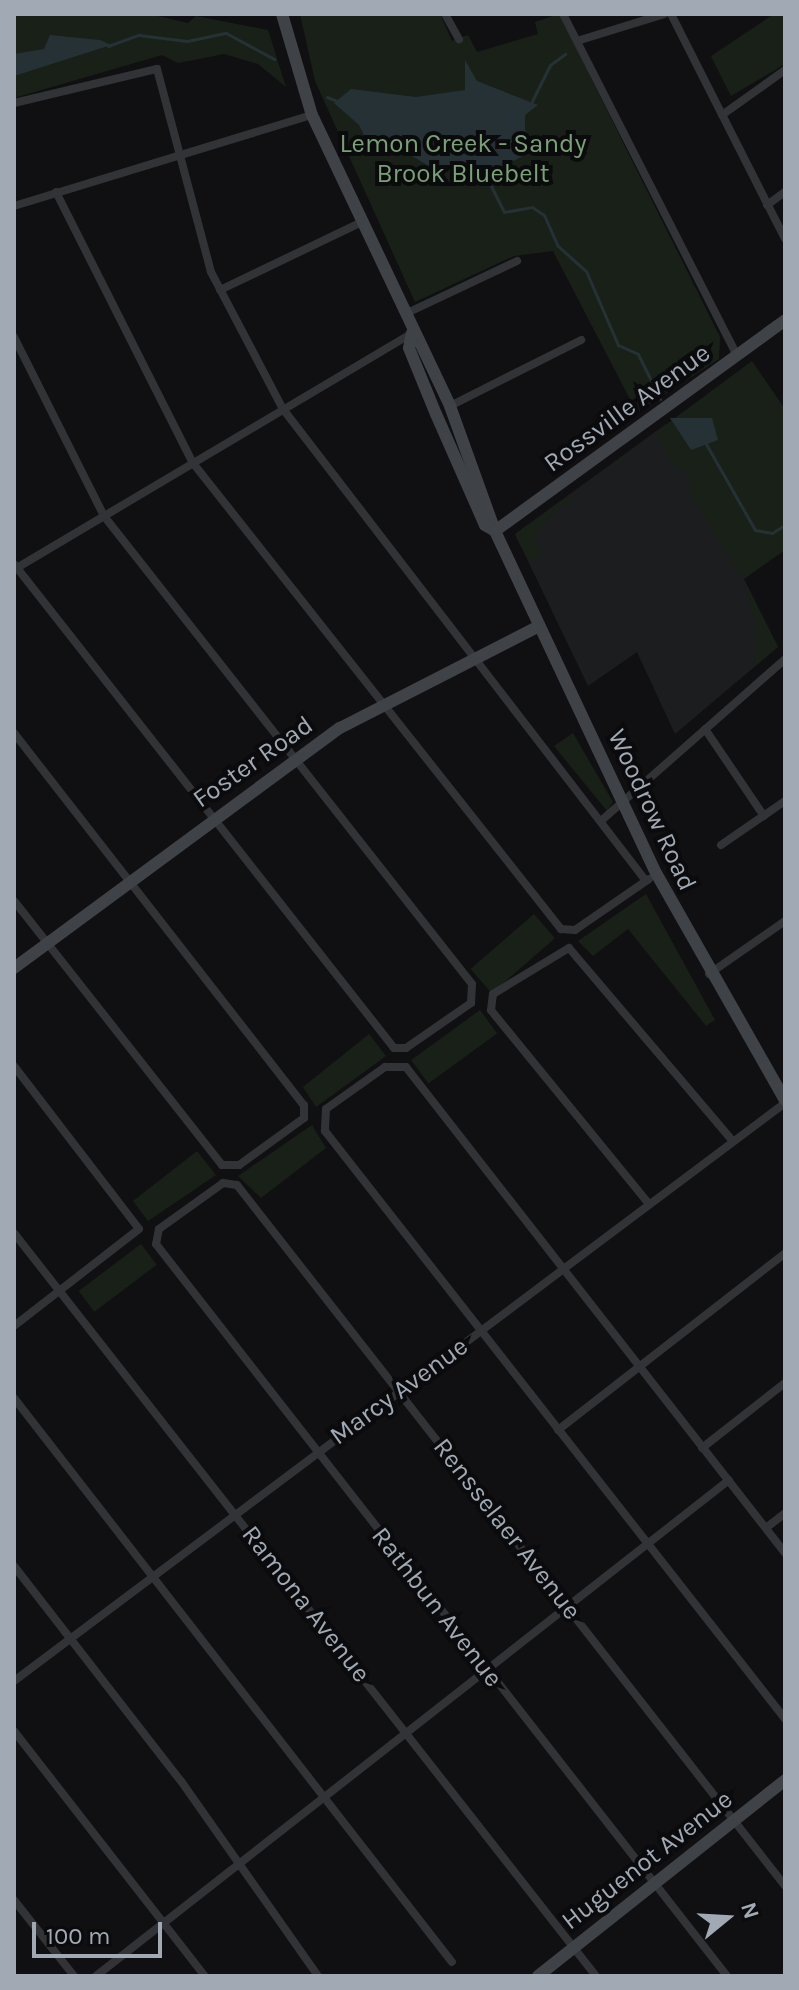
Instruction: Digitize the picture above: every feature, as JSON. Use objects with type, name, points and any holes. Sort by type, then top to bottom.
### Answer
[{"type":"street","name":"Woodrow Road","points":[[282,14],[312,115],[412,333],[450,406],[495,531],[624,800],[651,877],[785,1102]]},
{"type":"street","points":[[445,14],[459,39]]},
{"type":"street","points":[[563,14],[737,356]]},
{"type":"street","points":[[577,41],[664,14]]},
{"type":"street","points":[[671,14],[785,239]]},
{"type":"street","points":[[14,103],[155,66],[220,290],[283,409],[602,820],[651,877],[566,932],[193,463],[56,192]]},
{"type":"street","points":[[722,115],[785,70]]},
{"type":"street","points":[[14,206],[181,150],[312,115]]},
{"type":"street","points":[[767,205],[785,192]]},
{"type":"street","points":[[220,290],[362,222]]},
{"type":"street","points":[[405,314],[517,261]]},
{"type":"street","name":"Rossville Avenue","points":[[495,531],[785,320]]},
{"type":"street","name":"Woodrow Road","points":[[412,333],[409,348],[436,414],[485,525],[495,531]]},
{"type":"street","points":[[14,337],[104,516],[295,759],[475,996],[397,1050],[209,818],[15,567],[104,516],[412,333]]},
{"type":"street","points":[[436,414],[581,340]]},
{"type":"street","name":"Foster Road","points":[[14,968],[209,818],[295,759],[383,705],[539,626]]},
{"type":"street","points":[[602,820],[785,659]]},
{"type":"street","points":[[705,729],[764,816]]},
{"type":"street","points":[[14,733],[307,1113],[231,1168],[14,901]]},
{"type":"street","points":[[721,845],[785,801]]},
{"type":"street","points":[[708,975],[785,921]]},
{"type":"street","points":[[649,1204],[489,1001],[566,947],[731,1139]]},
{"type":"street","points":[[785,1553],[399,1064],[337,1100],[322,1118],[558,1430],[785,1719]]},
{"type":"street","points":[[14,1066],[139,1232],[14,1326]]},
{"type":"street","name":"Marcy Avenue","points":[[14,1681],[234,1512],[483,1330],[731,1139],[785,1102]]},
{"type":"street","name":"Rathbun Avenue","points":[[223,1183],[155,1234],[316,1451],[727,1976]]},
{"type":"street","name":"Rensselaer Avenue","points":[[223,1183],[238,1186],[785,1886]]},
{"type":"street","name":"Ramona Avenue","points":[[14,1233],[596,1976]]},
{"type":"street","points":[[558,1430],[785,1253]]},
{"type":"street","points":[[702,1448],[785,1383]]},
{"type":"street","points":[[14,1398],[452,1962]]},
{"type":"street","points":[[96,1976],[729,1480]]},
{"type":"street","points":[[766,1528],[785,1513]]},
{"type":"street","points":[[14,1566],[240,1862],[318,1976]]},
{"type":"street","points":[[14,1731],[205,1976]]},
{"type":"street","name":"Huguenot Avenue","points":[[538,1976],[653,1881],[785,1780]]},
{"type":"street","points":[[14,1900],[74,1976]]},
{"type":"shaded area","points":[[50,35],[100,40],[111,45],[14,76],[14,54],[44,49]]},
{"type":"shaded area","points":[[465,60],[477,81],[538,105],[525,115],[525,130],[539,147],[486,176],[427,165],[394,145],[371,149],[359,125],[334,103],[351,89],[416,97],[465,90]]},
{"type":"shaded area","points":[[670,418],[712,418],[718,440],[691,450]]},
{"type":"shaded area","points":[[666,424],[778,647],[675,734],[637,652],[588,686],[515,534]]},
{"type":"green space","points":[[14,14],[149,14],[188,23],[196,16],[268,30],[286,87],[258,64],[224,54],[178,63],[162,55],[14,98]]},
{"type":"green space","name":"Lemon Creek - Sandy Brook Bluebelt","points":[[300,14],[440,14],[452,41],[468,35],[477,52],[538,34],[535,22],[559,14],[720,337],[719,359],[620,423],[616,415],[633,405],[553,251],[514,256],[415,302],[315,81]]},
{"type":"green space","points":[[774,14],[785,14],[785,64],[731,96],[711,56]]},
{"type":"green space","points":[[752,361],[785,409],[785,550],[744,579],[778,647],[754,667],[757,629],[745,583],[691,495],[689,473],[673,465],[656,432]]},
{"type":"green space","points":[[568,496],[572,504],[557,507],[533,537],[542,554],[528,560],[515,534]]},
{"type":"green space","points":[[573,733],[613,802],[607,811],[554,746]]},
{"type":"green space","points":[[646,894],[715,1020],[706,1026],[628,929],[593,956],[578,941]]},
{"type":"green space","points":[[534,914],[555,938],[492,993],[471,969]]},
{"type":"green space","points":[[480,1010],[497,1033],[428,1083],[411,1060]]},
{"type":"green space","points":[[369,1034],[386,1056],[316,1107],[303,1087]]},
{"type":"green space","points":[[312,1125],[326,1148],[261,1198],[238,1176]]},
{"type":"green space","points":[[197,1151],[216,1175],[148,1221],[133,1201]]},
{"type":"green space","points":[[141,1244],[157,1265],[94,1312],[79,1291]]},
{"type":"waterway","points":[[108,46],[139,35],[187,41],[226,33],[274,59]]},
{"type":"waterway","points":[[532,101],[550,65],[565,54]]},
{"type":"waterway","points":[[327,97],[337,101]]},
{"type":"waterway","points":[[486,176],[504,212],[532,207],[544,215],[558,246],[586,271],[618,345],[638,354],[660,399]]},
{"type":"waterway","points":[[706,444],[755,530],[772,533],[785,525]]}]
